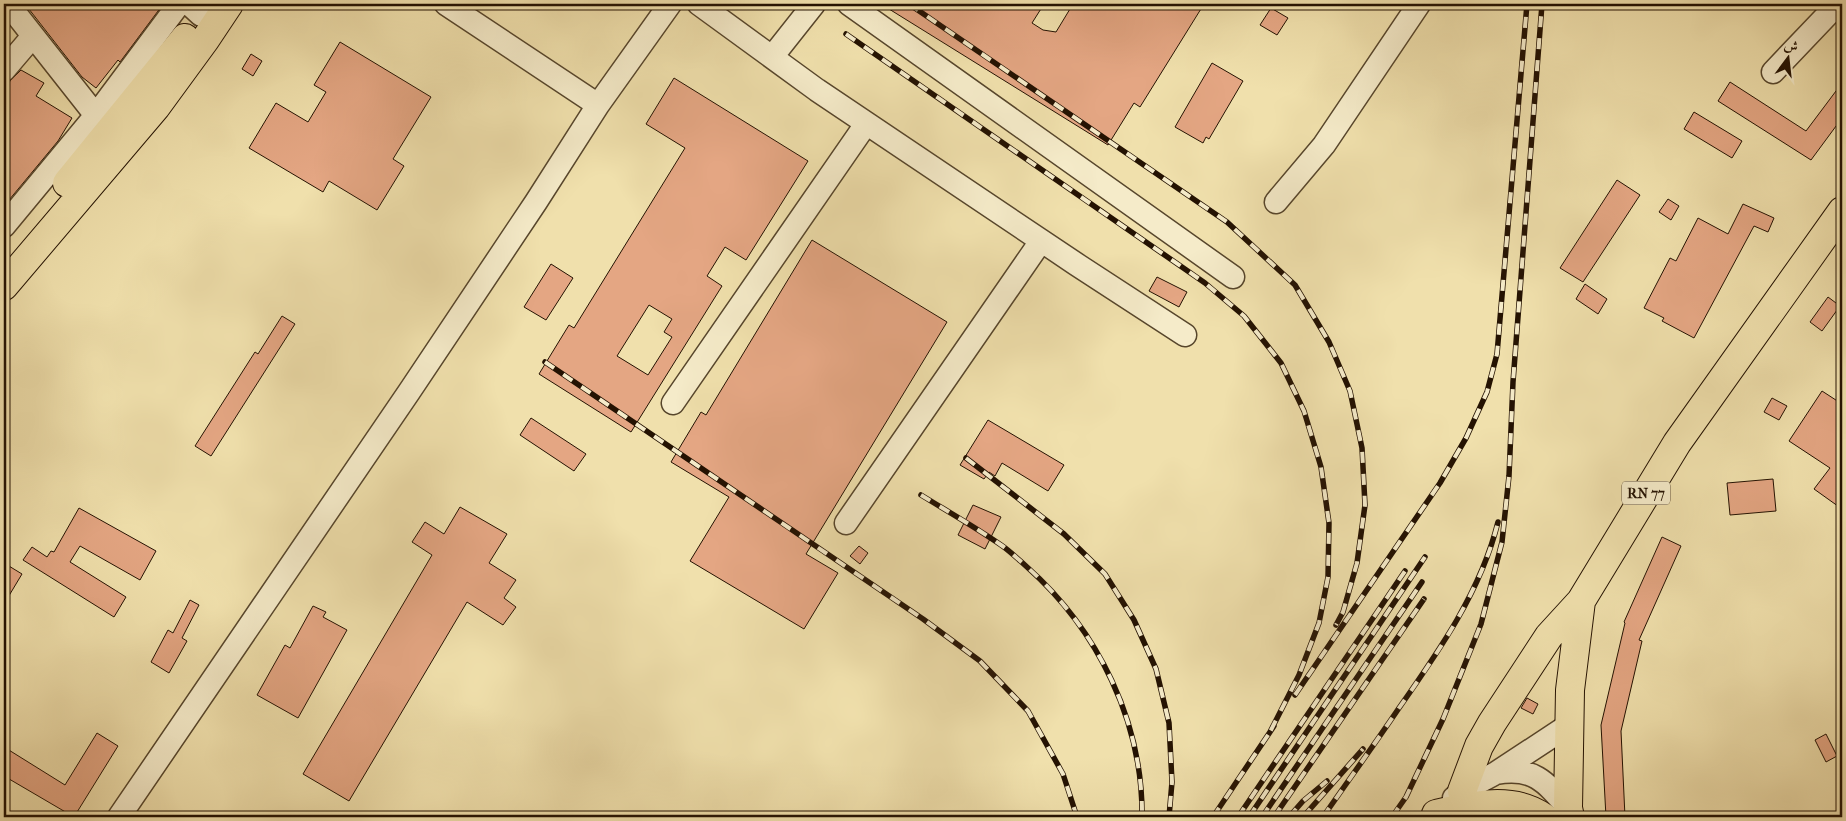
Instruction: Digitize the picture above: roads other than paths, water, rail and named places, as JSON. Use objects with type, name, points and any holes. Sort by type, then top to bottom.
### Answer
[{"type":"main road","points":[[4,286],[156,107],[229,4]]},
{"type":"main road","points":[[4,261],[102,123],[189,33],[194,7]]},
{"type":"main road","name":"RN 77","points":[[1569,813],[1570,690],[1581,601],[1677,443],[1842,211]]},
{"type":"main road","points":[[1462,792],[1480,746],[1492,724],[1548,636],[1581,601]]},
{"type":"main road","points":[[1435,815],[1476,804],[1521,805],[1543,817]]},
{"type":"street","points":[[4,8],[9,4],[102,123],[4,226]]},
{"type":"street","points":[[446,4],[598,105]]},
{"type":"street","points":[[119,817],[536,202],[598,105],[670,4]]},
{"type":"street","points":[[699,4],[866,124],[1184,335]]},
{"type":"street","points":[[772,57],[814,4]]},
{"type":"street","points":[[849,4],[1233,277]]},
{"type":"street","points":[[1276,202],[1324,145],[1419,4]]},
{"type":"street","points":[[1773,72],[1836,4]]},
{"type":"street","points":[[4,70],[33,36]]},
{"type":"street","points":[[673,403],[866,124]]},
{"type":"street","points":[[846,523],[1041,241]]},
{"type":"street","points":[[1435,815],[1462,792],[1496,773],[1569,725]]},
{"type":"street","points":[[1496,773],[1512,770],[1539,778],[1550,787],[1569,813]]},
{"type":"railway","points":[[909,4],[1227,222],[1295,285],[1329,342],[1350,391],[1362,448],[1365,505],[1357,563],[1343,612],[1336,625]]},
{"type":"railway","points":[[1295,695],[1440,483],[1466,438],[1487,392],[1497,354],[1527,4]]},
{"type":"railway","points":[[1392,817],[1406,797],[1443,719],[1481,624],[1502,542],[1509,476],[1513,382],[1542,4]]},
{"type":"railway","points":[[846,34],[1205,283],[1244,316],[1281,363],[1304,411],[1321,467],[1329,523],[1328,577],[1319,623],[1299,675],[1270,732]]},
{"type":"railway","points":[[545,362],[923,619],[980,661],[1028,711],[1063,774],[1077,817]]},
{"type":"railway","points":[[966,458],[1064,534],[1105,574],[1134,620],[1156,669],[1169,723],[1172,782],[1169,817]]},
{"type":"railway","points":[[921,495],[1008,550],[1052,592],[1075,619],[1095,649],[1112,680],[1125,713],[1134,747],[1140,782],[1142,817]]},
{"type":"railway","points":[[1323,817],[1429,665],[1457,620],[1481,572],[1498,522]]},
{"type":"railway","points":[[1249,817],[1425,557]]},
{"type":"railway","points":[[1238,817],[1405,571]]},
{"type":"railway","points":[[1262,817],[1422,582]]},
{"type":"railway","points":[[1274,817],[1424,599]]},
{"type":"railway","points":[[1213,817],[1274,726]]},
{"type":"railway","points":[[1303,817],[1363,749]]},
{"type":"railway","points":[[1289,817],[1303,801],[1327,781]]}]
